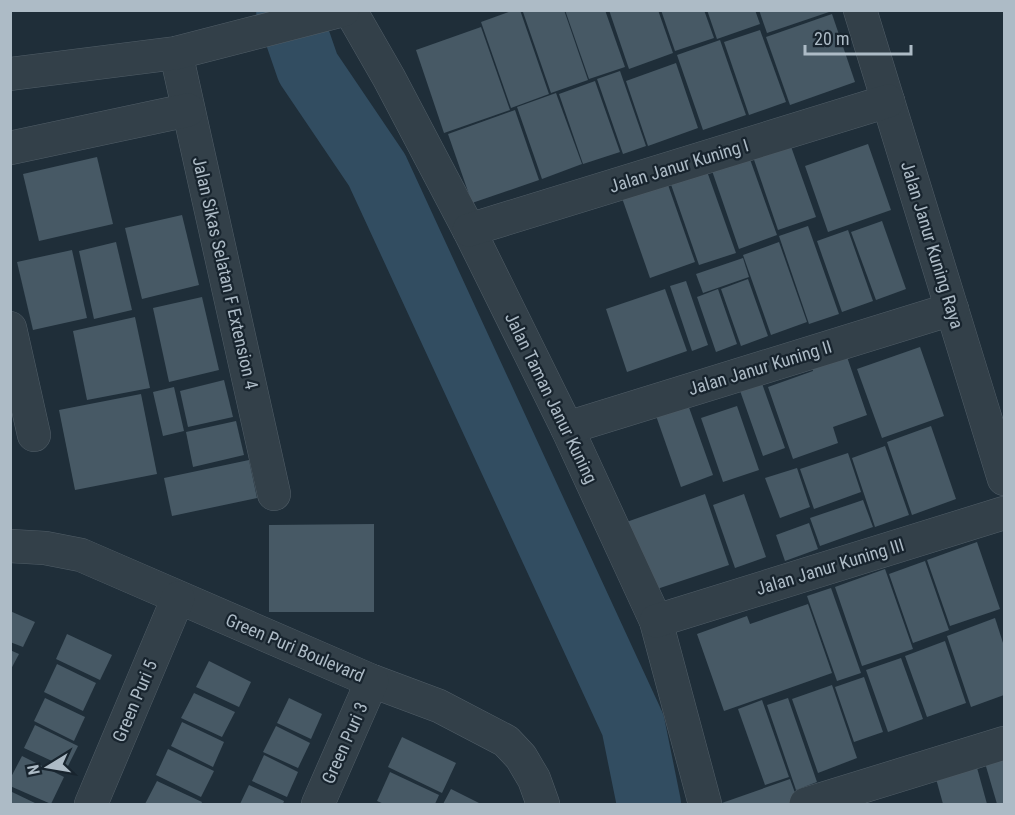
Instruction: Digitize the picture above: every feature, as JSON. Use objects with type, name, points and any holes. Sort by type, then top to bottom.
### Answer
[{"type":"street","name":"Jalan Janur Kuning Raya","points":[[860,10],[1005,479]]},
{"type":"street","points":[[10,74],[176,53],[340,11]]},
{"type":"street","name":"Jalan Taman Janur Kuning","points":[[340,11],[389,78],[469,230],[567,428],[656,621],[705,804]]},
{"type":"street","name":"Jalan Sikas Selatan F Extension 4","points":[[176,53],[274,494]]},
{"type":"street","name":"Jalan Janur Kuning I","points":[[469,230],[888,101]]},
{"type":"street","points":[[10,148],[188,110]]},
{"type":"street","name":"Jalan Janur Kuning II","points":[[567,428],[952,309]]},
{"type":"street","points":[[10,328],[34,435]]},
{"type":"street","name":"Jalan Janur Kuning III","points":[[656,621],[1005,513]]},
{"type":"street","name":"Green Puri Boulevard","points":[[10,546],[45,548],[81,555],[372,681],[439,706],[506,741],[521,757],[534,779],[543,804]]},
{"type":"street","name":"Green Puri 5","points":[[91,804],[178,598]]},
{"type":"street","name":"Green Puri 3","points":[[318,804],[372,681]]},
{"type":"street","points":[[806,804],[1005,743]]},
{"type":"building","points":[[520,10],[549,94],[511,108],[481,22]]},
{"type":"building","points":[[527,10],[564,10],[588,80],[551,93],[523,12]]},
{"type":"building","points":[[565,10],[605,10],[625,67],[589,79]]},
{"type":"building","points":[[609,10],[658,10],[673,53],[629,69]]},
{"type":"building","points":[[661,10],[704,10],[714,38],[675,51]]},
{"type":"building","points":[[707,10],[755,10],[760,24],[717,39]]},
{"type":"building","points":[[759,10],[832,10],[832,11],[767,33]]},
{"type":"building","points":[[832,14],[855,82],[790,105],[766,37]]},
{"type":"building","points":[[481,27],[510,110],[444,133],[416,50]]},
{"type":"building","points":[[760,30],[786,102],[749,115],[724,42]]},
{"type":"building","points":[[720,40],[746,115],[703,130],[677,55]]},
{"type":"building","points":[[676,63],[698,128],[648,146],[626,81]]},
{"type":"building","points":[[620,71],[646,146],[623,154],[597,79]]},
{"type":"building","points":[[595,81],[620,152],[583,164],[559,94]]},
{"type":"building","points":[[556,93],[582,164],[542,179],[517,107]]},
{"type":"building","points":[[515,110],[539,180],[472,203],[448,134]]},
{"type":"building","points":[[788,138],[816,217],[778,230],[751,151]]},
{"type":"building","points":[[868,144],[891,210],[828,232],[805,166]]},
{"type":"building","points":[[746,148],[777,235],[739,249],[709,162]]},
{"type":"building","points":[[97,157],[113,224],[39,241],[23,174]]},
{"type":"building","points":[[703,160],[736,253],[699,265],[667,173]]},
{"type":"building","points":[[667,182],[695,262],[650,278],[622,198]]},
{"type":"building","points":[[182,215],[199,285],[142,299],[125,228]]},
{"type":"building","points":[[882,221],[906,289],[876,300],[851,232]]},
{"type":"building","points":[[808,226],[839,314],[809,324],[779,236]]},
{"type":"building","points":[[848,230],[873,301],[842,312],[817,241]]},
{"type":"building","points":[[116,242],[132,310],[94,319],[79,251]]},
{"type":"building","points":[[779,242],[807,322],[771,335],[743,255]]},
{"type":"building","points":[[72,250],[87,318],[33,330],[17,262]]},
{"type":"building","points":[[743,258],[749,277],[703,293],[696,274]]},
{"type":"building","points":[[748,279],[768,336],[741,346],[721,289]]},
{"type":"building","points":[[686,281],[708,345],[692,351],[670,286]]},
{"type":"building","points":[[665,289],[687,351],[627,372],[606,309]]},
{"type":"building","points":[[718,289],[737,344],[716,352],[697,297]]},
{"type":"building","points":[[202,297],[219,370],[169,382],[153,308]]},
{"type":"building","points":[[135,317],[150,388],[87,400],[73,331]]},
{"type":"building","points":[[920,347],[944,416],[882,438],[857,369]]},
{"type":"building","points":[[846,354],[867,415],[833,427],[838,443],[793,459],[768,387],[813,371],[812,366]]},
{"type":"building","points":[[760,378],[785,448],[763,456],[738,385]]},
{"type":"building","points":[[224,380],[233,417],[188,427],[180,391]]},
{"type":"building","points":[[174,387],[184,431],[163,436],[153,392]]},
{"type":"building","points":[[141,394],[157,474],[75,490],[59,410]]},
{"type":"building","points":[[686,399],[713,475],[681,487],[654,410]]},
{"type":"building","points":[[737,406],[759,470],[723,482],[701,418]]},
{"type":"building","points":[[236,421],[244,455],[193,467],[186,432]]},
{"type":"building","points":[[931,426],[956,499],[912,515],[887,442]]},
{"type":"building","points":[[885,446],[909,515],[875,527],[852,458]]},
{"type":"building","points":[[848,453],[861,492],[814,509],[800,469]]},
{"type":"building","points":[[249,460],[257,498],[172,516],[164,478]]},
{"type":"building","points":[[797,468],[810,507],[780,518],[765,478]]},
{"type":"building","points":[[705,494],[729,565],[645,593],[621,524]]},
{"type":"building","points":[[744,494],[766,557],[735,568],[713,505]]},
{"type":"building","points":[[863,500],[873,527],[820,546],[810,518]]},
{"type":"building","points":[[809,523],[818,549],[785,561],[776,535]]},
{"type":"building","points":[[374,524],[374,612],[269,612],[269,525]]},
{"type":"building","points":[[977,542],[1000,609],[950,626],[927,560]]},
{"type":"building","points":[[925,561],[949,630],[913,643],[889,574]]},
{"type":"building","points":[[885,569],[913,649],[862,666],[835,587]]},
{"type":"building","points":[[831,588],[861,673],[837,681],[807,596]]},
{"type":"building","points":[[808,604],[832,673],[724,711],[697,634],[747,616],[750,624]]},
{"type":"building","points":[[10,611],[35,622],[23,647],[10,642]]},
{"type":"building","points":[[995,618],[1004,646],[1004,695],[971,707],[947,636]]},
{"type":"building","points":[[67,634],[112,655],[100,680],[56,659]]},
{"type":"building","points":[[945,641],[966,703],[927,717],[905,656]]},
{"type":"building","points":[[10,650],[19,654],[10,671]]},
{"type":"building","points":[[901,658],[923,719],[888,732],[866,670]]},
{"type":"building","points":[[209,661],[251,682],[239,707],[196,687]]},
{"type":"building","points":[[57,664],[96,683],[83,711],[44,692]]},
{"type":"building","points":[[864,677],[883,732],[854,742],[835,687]]},
{"type":"building","points":[[832,685],[857,758],[818,773],[792,699]]},
{"type":"building","points":[[194,693],[235,712],[222,737],[181,718]]},
{"type":"building","points":[[45,698],[85,717],[74,741],[34,721]]},
{"type":"building","points":[[289,698],[322,714],[311,739],[277,723]]},
{"type":"building","points":[[788,698],[817,782],[796,790],[767,705]]},
{"type":"building","points":[[762,700],[789,777],[765,785],[738,709]]},
{"type":"building","points":[[182,722],[224,742],[213,767],[171,746]]},
{"type":"building","points":[[35,725],[78,746],[67,768],[24,748]]},
{"type":"building","points":[[276,726],[310,743],[298,768],[263,752]]},
{"type":"building","points":[[402,737],[456,763],[442,793],[388,767]]},
{"type":"building","points":[[168,749],[214,771],[201,797],[156,775]]},
{"type":"building","points":[[264,755],[298,772],[287,797],[252,781]]},
{"type":"building","points":[[22,756],[64,777],[51,804],[10,786],[10,779]]},
{"type":"building","points":[[1004,757],[1004,804],[997,804],[985,763]]},
{"type":"building","points":[[976,764],[987,804],[943,804],[935,775]]},
{"type":"building","points":[[390,772],[439,795],[435,804],[384,804],[377,801]]},
{"type":"building","points":[[790,779],[799,804],[719,804]]},
{"type":"building","points":[[157,781],[202,802],[201,804],[145,804]]},
{"type":"building","points":[[249,785],[284,801],[283,804],[240,804]]},
{"type":"building","points":[[451,789],[481,804],[443,804]]},
{"type":"building","points":[[10,791],[37,804],[10,804]]},
{"type":"waterway","points":[[288,10],[308,68],[377,170],[633,725],[649,804]]}]
